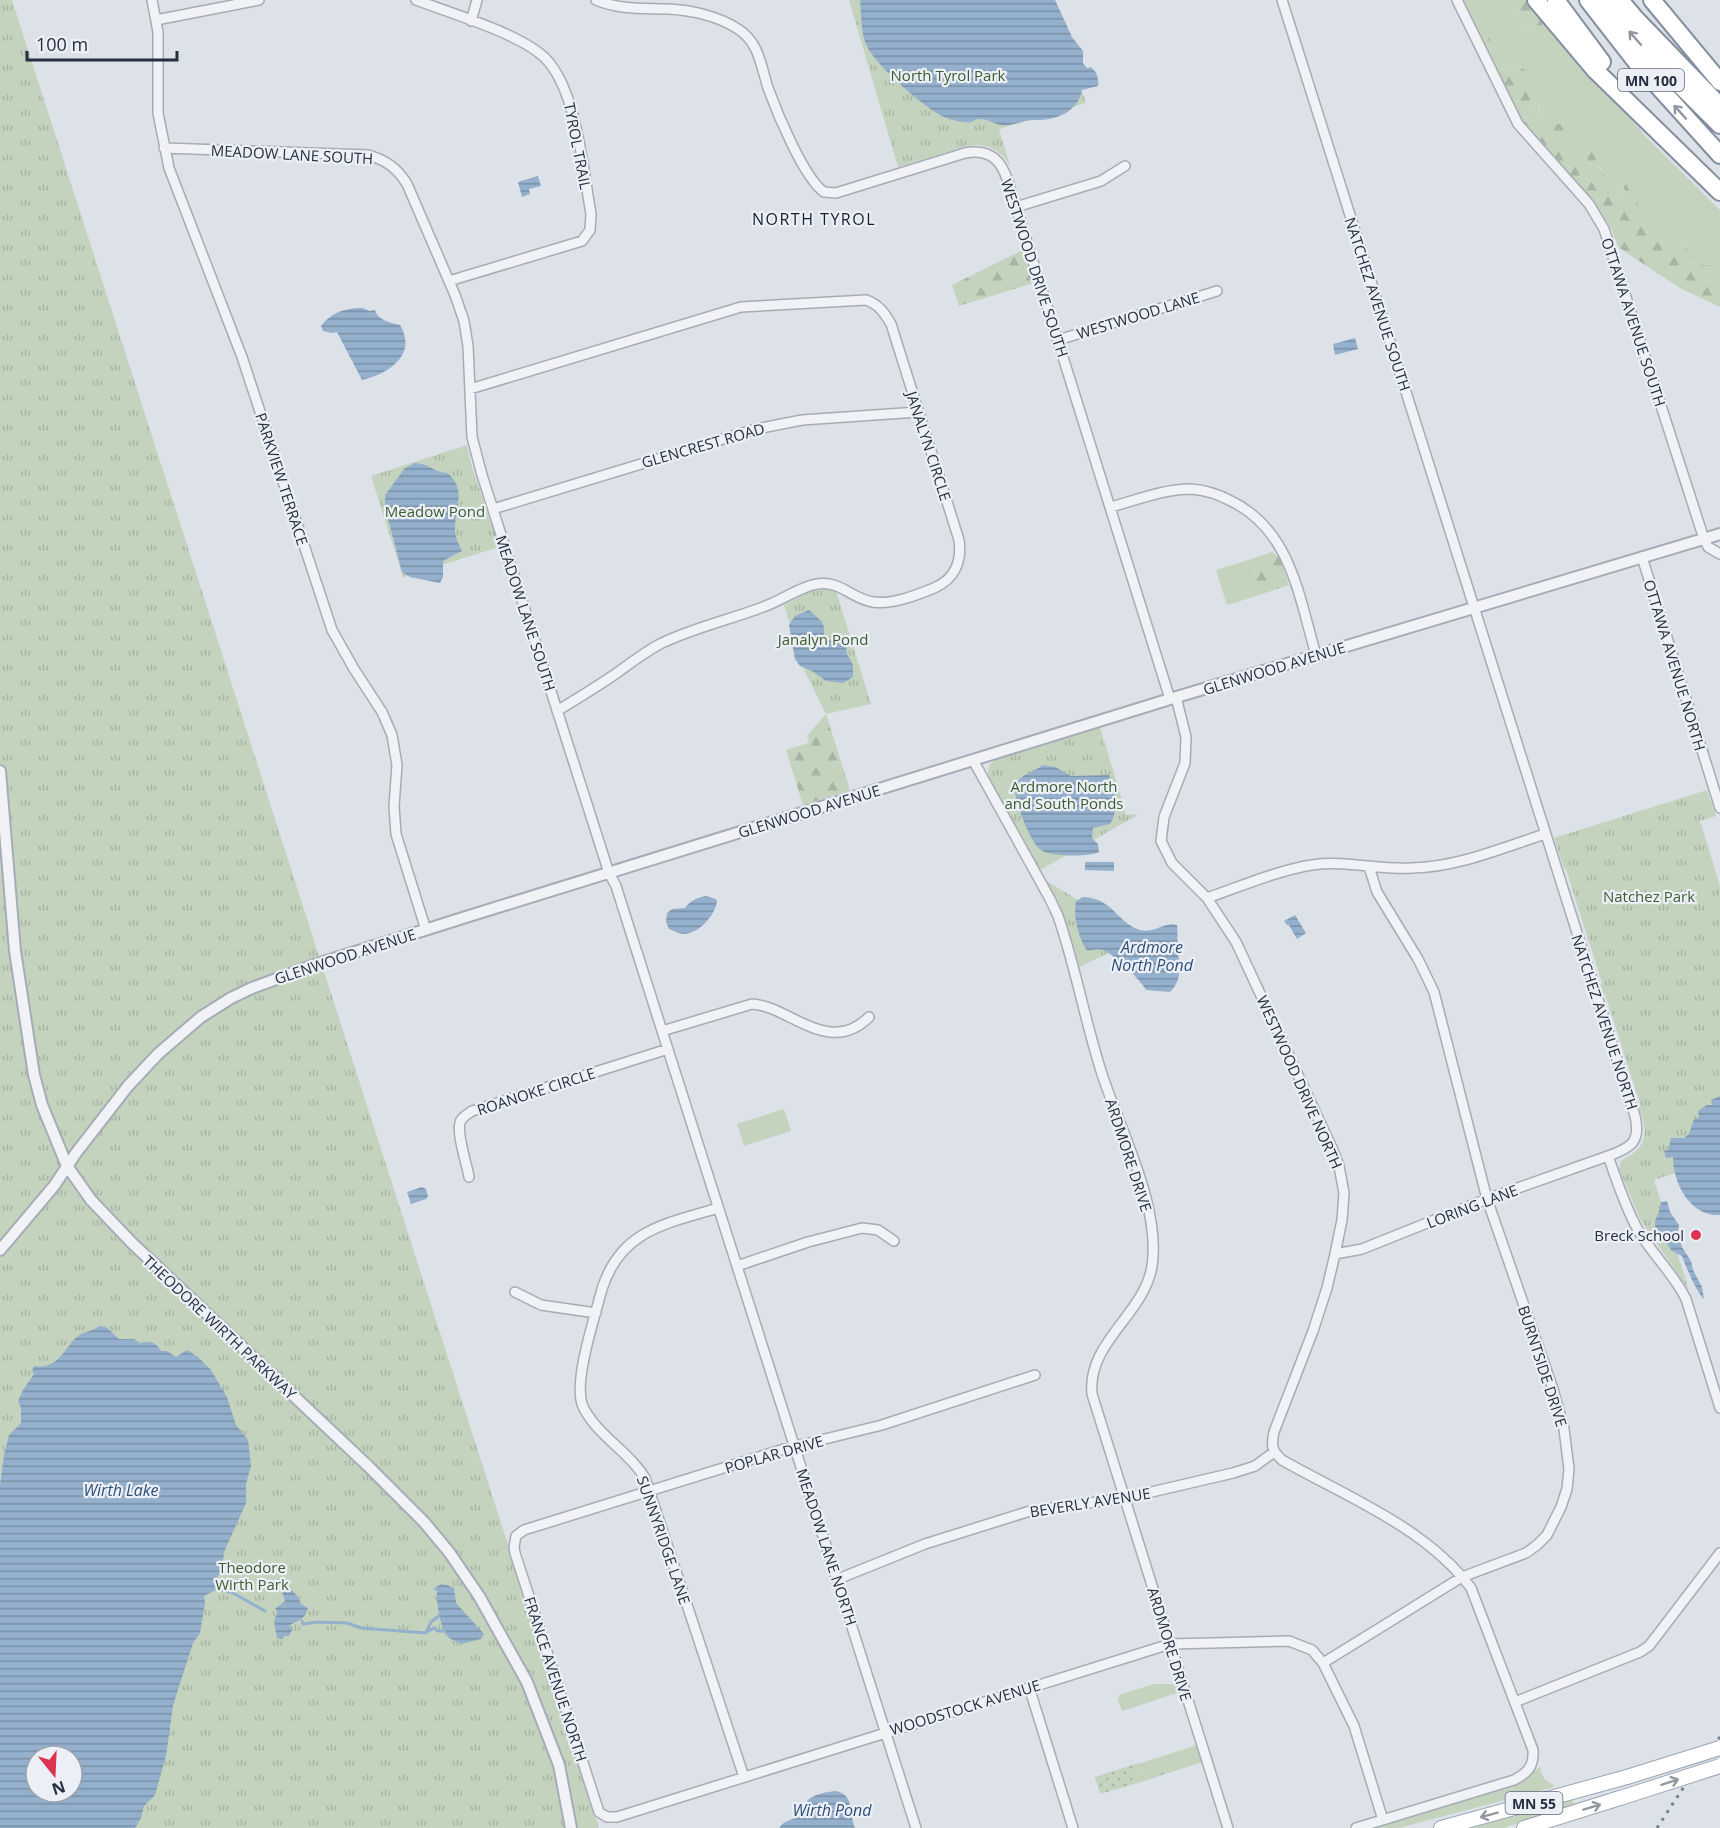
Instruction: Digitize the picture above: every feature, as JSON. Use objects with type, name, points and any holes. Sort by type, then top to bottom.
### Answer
[{"type":"highway","points":[[1536,0],[1595,69],[1679,150]]},
{"type":"highway","name":"MN 100","points":[[1556,0],[1620,83],[1679,150],[1720,192]]},
{"type":"highway","name":"MN 100","points":[[1588,0],[1659,89],[1720,155]]},
{"type":"highway","points":[[1604,0],[1647,52],[1720,125]]},
{"type":"highway","points":[[1620,0],[1720,106]]},
{"type":"highway","points":[[1631,0],[1659,41]]},
{"type":"highway","points":[[1652,0],[1720,82]]},
{"type":"main road","name":"MN 55","points":[[1441,1828],[1627,1778],[1720,1748]]},
{"type":"main road","name":"MN 55","points":[[1524,1828],[1720,1766]]},
{"type":"street","points":[[152,0],[156,20],[259,0]]},
{"type":"street","name":"TYROL TRAIL","points":[[416,0],[528,45],[544,57],[561,79],[572,108],[591,224],[590,230],[582,241],[449,281]]},
{"type":"street","points":[[471,21],[477,0]]},
{"type":"street","name":"WESTWOOD DRIVE SOUTH","points":[[596,0],[629,9],[683,10],[723,21],[740,31],[755,47],[775,105],[792,143],[813,180],[824,192],[836,193],[965,153],[982,152],[995,157],[1003,168],[1016,207],[1173,698]]},
{"type":"street","name":"NATCHEZ AVENUE SOUTH","points":[[1282,0],[1474,609]]},
{"type":"street","name":"OTTAWA AVENUE SOUTH","points":[[1457,0],[1518,124],[1589,204],[1604,229],[1704,538]]},
{"type":"street","name":"PARKVIEW TERRACE","points":[[156,20],[158,113],[164,148],[177,192],[242,357],[332,630],[382,712],[392,735],[397,765],[394,806],[396,834],[426,930]]},
{"type":"street","name":"MEADOW LANE SOUTH","points":[[164,148],[358,154],[379,158],[397,170],[407,184],[460,309],[466,333],[472,437],[609,873]]},
{"type":"street","points":[[1016,207],[1101,181],[1125,166]]},
{"type":"street","name":"WESTWOOD LANE","points":[[1058,340],[1217,291]]},
{"type":"street","name":"JANALYN CIRCLE","points":[[470,389],[741,307],[866,300],[882,309],[891,324],[959,540],[960,558],[957,566],[946,582],[936,587],[898,599],[879,602],[866,600],[835,584],[809,586],[773,603],[659,645],[557,711]]},
{"type":"street","name":"GLENCREST ROAD","points":[[493,509],[756,429],[802,420],[918,412]]},
{"type":"street","points":[[1111,507],[1165,493],[1193,489],[1216,494],[1252,513],[1269,530],[1284,554],[1316,655]]},
{"type":"street","name":"GLENWOOD AVENUE","points":[[0,1250],[54,1186],[117,1099],[150,1062],[175,1038],[216,1006],[248,989],[426,930],[1173,698],[1720,534]]},
{"type":"street","points":[[1704,538],[1708,547],[1720,554]]},
{"type":"street","name":"OTTAWA AVENUE NORTH","points":[[1642,557],[1720,808]]},
{"type":"street","name":"NATCHEZ AVENUE NORTH","points":[[1474,609],[1637,1128],[1634,1143],[1608,1156]]},
{"type":"street","name":"WESTWOOD DRIVE NORTH","points":[[1173,698],[1186,736],[1185,762],[1164,817],[1161,841],[1172,863],[1207,898],[1236,942],[1340,1166],[1344,1193],[1342,1220],[1327,1288],[1274,1432],[1272,1442],[1274,1452]]},
{"type":"street","name":"ARDMORE DRIVE","points":[[973,760],[1058,916],[1102,1074],[1149,1211],[1153,1252],[1148,1282],[1137,1303],[1099,1355],[1094,1365],[1091,1385],[1094,1403],[1126,1498],[1228,1828]]},
{"type":"street","name":"THEODORE WIRTH PARKWAY","points":[[0,771],[15,951],[34,1075],[42,1105],[67,1166],[91,1200],[132,1244],[374,1471],[424,1522],[449,1552],[479,1596],[527,1682],[559,1765],[572,1828]]},
{"type":"street","points":[[1207,898],[1311,865],[1411,868],[1442,866],[1545,834]]},
{"type":"street","name":"BURNTSIDE DRIVE","points":[[1323,1663],[1462,1577],[1526,1553],[1537,1545],[1547,1535],[1561,1508],[1569,1469],[1564,1429],[1553,1389],[1487,1199],[1434,992],[1418,959],[1377,892],[1369,867]]},
{"type":"street","points":[[609,873],[616,886],[662,1031],[752,1004],[761,1004],[798,1023],[826,1031],[841,1031],[856,1027],[869,1017]]},
{"type":"street","name":"MEADOW LANE NORTH","points":[[662,1031],[916,1828]]},
{"type":"street","name":"ROANOKE CIRCLE","points":[[469,1177],[459,1131],[461,1120],[472,1111],[668,1049]]},
{"type":"street","points":[[1608,1156],[1624,1201],[1639,1231],[1686,1299],[1720,1408]]},
{"type":"street","name":"LORING LANE","points":[[1335,1254],[1362,1249],[1487,1199],[1608,1156]]},
{"type":"street","name":"SUNNYRIDGE LANE","points":[[718,1208],[652,1229],[618,1255],[607,1275],[580,1385],[585,1412],[641,1471],[650,1491],[744,1778]]},
{"type":"street","points":[[737,1266],[808,1242],[862,1228],[878,1230],[894,1241]]},
{"type":"street","points":[[515,1292],[541,1305],[596,1313]]},
{"type":"street","name":"POPLAR DRIVE","points":[[516,1536],[524,1530],[795,1447],[882,1425],[1035,1375]]},
{"type":"street","points":[[1274,1452],[1282,1460],[1398,1525],[1441,1554],[1462,1577],[1471,1588],[1533,1750],[1534,1758],[1530,1769],[1514,1780],[1356,1828]]},
{"type":"street","name":"BEVERLY AVENUE","points":[[838,1579],[925,1544],[1030,1511],[1126,1498],[1247,1470],[1274,1452]]},
{"type":"street","name":"FRANCE AVENUE NORTH","points":[[516,1536],[515,1553],[595,1803],[598,1812],[607,1817]]},
{"type":"street","points":[[1515,1702],[1640,1652],[1649,1646],[1656,1640],[1720,1553]]},
{"type":"street","name":"WOODSTOCK AVENUE","points":[[607,1817],[617,1817],[744,1778],[1170,1644],[1289,1641],[1312,1650],[1323,1663]]},
{"type":"street","points":[[1323,1663],[1354,1726],[1383,1820]]},
{"type":"street","points":[[1029,1687],[1073,1828]]},
{"type":"green space","name":"Theodore Wirth Park","points":[[0,0],[12,0],[599,1828],[0,1828]]},
{"type":"green space","name":"North Tyrol Park","points":[[849,0],[1052,0],[1086,103],[999,129],[1010,166],[996,150],[981,145],[964,147],[898,167]]},
{"type":"green space","points":[[1463,0],[1513,0],[1530,30],[1545,18],[1646,137],[1720,210],[1720,280],[1713,284],[1709,279],[1712,270],[1703,265],[1687,263],[1688,244],[1669,248],[1647,232],[1646,209],[1636,213],[1625,194],[1622,195],[1617,188],[1608,186],[1603,172],[1595,162],[1587,158],[1593,183],[1579,173],[1581,165],[1562,137],[1535,118],[1540,108],[1530,106],[1521,87],[1518,70],[1510,65],[1507,57],[1487,37],[1482,41]]},
{"type":"green space","points":[[1513,0],[1526,0],[1542,20],[1542,25],[1533,33],[1530,30]]},
{"type":"green space","points":[[1487,37],[1493,42],[1504,44],[1504,55],[1510,65],[1518,70],[1523,68],[1526,72],[1521,87],[1530,92],[1530,106],[1533,105],[1534,97],[1541,100],[1536,118],[1545,119],[1546,125],[1551,128],[1555,123],[1562,125],[1565,130],[1562,137],[1568,146],[1577,147],[1580,150],[1579,173],[1584,173],[1586,179],[1593,183],[1587,158],[1588,152],[1594,151],[1597,155],[1597,164],[1606,177],[1608,186],[1617,188],[1622,195],[1625,193],[1624,186],[1627,184],[1636,192],[1634,199],[1638,204],[1636,211],[1641,207],[1646,209],[1647,232],[1651,234],[1656,232],[1658,242],[1669,248],[1673,245],[1673,238],[1685,241],[1688,243],[1687,263],[1693,265],[1696,257],[1701,258],[1703,265],[1710,265],[1712,271],[1709,279],[1713,284],[1720,280],[1720,307],[1680,288],[1618,247],[1611,228],[1596,205],[1524,124],[1482,41]]},
{"type":"green space","points":[[1023,250],[1033,283],[959,306],[952,285]]},
{"type":"green space","name":"Meadow Pond","points":[[467,445],[471,464],[499,547],[403,577],[371,476]]},
{"type":"green space","points":[[1272,552],[1280,558],[1289,585],[1250,598],[1253,594],[1251,584],[1256,579],[1256,564],[1259,559],[1268,563],[1267,554]]},
{"type":"green space","points":[[1267,554],[1269,563],[1254,572],[1256,580],[1251,584],[1253,594],[1250,598],[1227,605],[1216,570]]},
{"type":"green space","name":"Janalyn Pond","points":[[827,589],[836,591],[871,704],[826,714],[805,672],[784,605],[809,592]]},
{"type":"green space","points":[[826,714],[850,790],[803,805],[786,750],[809,743],[807,736]]},
{"type":"green space","name":"Ardmore North and South Ponds","points":[[1100,727],[1126,814],[1138,815],[1040,870],[993,785],[988,768],[996,760]]},
{"type":"green space","name":"Natchez Park","points":[[1707,790],[1716,816],[1700,821],[1720,886],[1720,1159],[1654,1180],[1689,1290],[1640,1219],[1619,1169],[1621,1161],[1638,1149],[1644,1139],[1644,1127],[1638,1105],[1640,1104],[1605,994],[1603,995],[1600,985],[1602,983],[1566,869],[1564,869],[1554,838]]},
{"type":"green space","points":[[1045,880],[1141,938],[1079,967],[1061,912]]},
{"type":"green space","points":[[784,1109],[791,1131],[744,1146],[737,1124]]},
{"type":"green space","points":[[1154,1684],[1178,1684],[1180,1692],[1122,1711],[1118,1700],[1119,1695]]},
{"type":"green space","points":[[1197,1745],[1202,1761],[1200,1763],[1171,1772],[1169,1769],[1146,1774],[1141,1763]]},
{"type":"green space","points":[[1141,1763],[1146,1774],[1160,1765],[1171,1772],[1138,1783],[1132,1765]]},
{"type":"green space","points":[[1132,1765],[1138,1783],[1100,1794],[1095,1777]]},
{"type":"green space","points":[[1542,1767],[1540,1771],[1545,1780],[1552,1783],[1554,1787],[1397,1828],[1372,1828],[1517,1784]]},
{"type":"green space","points":[[1572,1800],[1574,1805],[1503,1828],[1469,1828]]},
{"type":"water","name":"North Tyrol Park","points":[[860,0],[1055,0],[1072,37],[1083,51],[1083,63],[1096,73],[1098,86],[1082,90],[1076,105],[1064,114],[1049,119],[1005,125],[982,119],[968,122],[947,118],[936,113],[915,97],[874,57],[864,39]]},
{"type":"water","points":[[538,176],[541,186],[529,189],[530,194],[522,197],[518,182]]},
{"type":"water","points":[[362,308],[375,310],[381,319],[400,325],[405,336],[405,345],[403,354],[390,368],[362,380],[337,332],[323,331],[321,326],[339,312]]},
{"type":"water","points":[[1355,338],[1358,349],[1335,355],[1333,344]]},
{"type":"water","name":"Meadow Pond","points":[[415,463],[448,473],[454,480],[459,493],[455,531],[462,551],[443,561],[443,577],[440,583],[410,577],[402,572],[386,511],[385,495],[405,468]]},
{"type":"water","name":"Janalyn Pond","points":[[809,610],[822,623],[824,634],[829,640],[846,646],[847,654],[853,665],[853,677],[843,683],[826,681],[800,666],[795,659],[789,625],[795,616]]},
{"type":"water","points":[[1043,765],[1055,767],[1071,776],[1109,775],[1115,793],[1115,812],[1110,824],[1093,828],[1092,838],[1098,844],[1099,852],[1061,855],[1046,852],[1037,846],[1022,818],[1015,789],[1016,783],[1021,778]]},
{"type":"water","points":[[1085,862],[1114,862],[1114,871],[1085,870]]},
{"type":"water","points":[[706,896],[716,899],[717,902],[713,913],[700,928],[681,934],[669,929],[666,922],[667,913],[672,909],[685,908],[694,900]]},
{"type":"water","name":"Ardmore North Pond","points":[[1083,897],[1093,898],[1108,906],[1132,927],[1140,930],[1177,925],[1179,972],[1177,982],[1170,992],[1146,990],[1114,956],[1101,949],[1088,951],[1086,949],[1075,913],[1076,901]]},
{"type":"water","points":[[1295,915],[1306,933],[1297,939],[1284,921]]},
{"type":"water","points":[[1720,1096],[1720,1215],[1700,1210],[1685,1196],[1676,1177],[1673,1157],[1666,1158],[1664,1150],[1668,1151],[1671,1138],[1684,1138],[1689,1134],[1694,1119],[1699,1118],[1698,1111],[1707,1105],[1712,1105],[1711,1100]]},
{"type":"water","points":[[422,1187],[426,1189],[428,1196],[426,1199],[411,1204],[407,1192]]},
{"type":"water","points":[[1667,1201],[1670,1212],[1679,1225],[1678,1232],[1682,1247],[1702,1287],[1704,1299],[1695,1286],[1682,1256],[1672,1251],[1658,1234],[1656,1220],[1661,1202]]},
{"type":"water","name":"Wirth Lake","points":[[99,1326],[106,1327],[119,1339],[134,1339],[139,1343],[152,1343],[157,1345],[161,1351],[167,1351],[176,1357],[187,1350],[211,1370],[227,1397],[236,1425],[248,1440],[251,1466],[246,1484],[246,1503],[224,1552],[222,1571],[213,1582],[218,1589],[204,1596],[200,1633],[193,1643],[173,1705],[166,1756],[155,1795],[144,1806],[135,1828],[0,1828],[0,1485],[4,1455],[9,1435],[21,1423],[21,1408],[18,1401],[34,1374],[32,1371],[34,1366],[43,1366],[56,1361],[81,1334]]},
{"type":"water","points":[[441,1584],[454,1588],[456,1603],[484,1634],[481,1639],[461,1644],[445,1633],[439,1615],[437,1591],[433,1589]]},
{"type":"water","points":[[287,1585],[301,1604],[308,1608],[303,1618],[289,1626],[292,1630],[289,1636],[282,1639],[277,1638],[274,1621],[278,1611],[275,1609],[285,1601],[282,1592]]},
{"type":"water","name":"Wirth Pond","points":[[835,1791],[849,1800],[855,1828],[779,1828],[800,1815],[806,1803],[813,1797]]},
{"type":"waterway","points":[[218,1589],[233,1593],[265,1611]]},
{"type":"waterway","points":[[302,1621],[303,1624],[347,1623],[361,1628],[426,1633],[431,1622],[440,1615]]},
{"type":"waterway","points":[[427,1632],[434,1628],[438,1631],[445,1631]]},
{"type":"railway","points":[[1657,1828],[1720,1737]]},
{"type":"place","name":"Breck School","points":[[1696,1235]]},
{"type":"district","name":"NORTH TYROL","points":[[814,219]]}]
